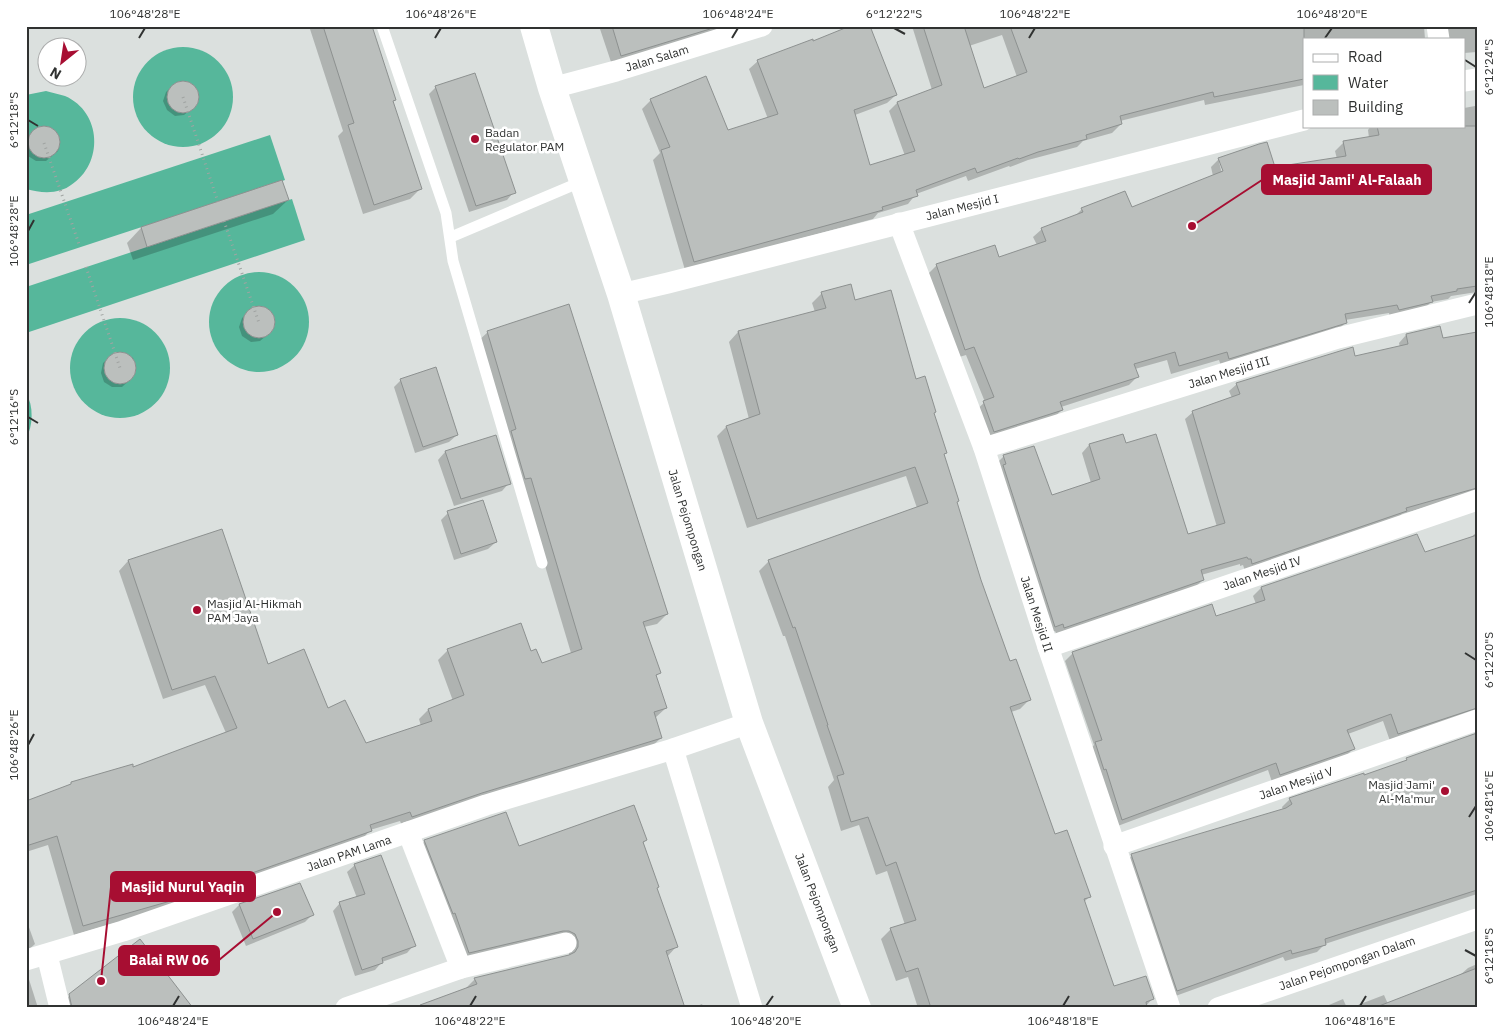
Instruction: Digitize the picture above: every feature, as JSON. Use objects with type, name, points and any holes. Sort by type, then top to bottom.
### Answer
[{"type":"street","name":"Jalan Pejompongan","points":[[534,26],[582,181],[621,294],[749,723],[857,1008]]},
{"type":"street","name":"Jalan Salam","points":[[552,88],[616,71],[762,26]]},
{"type":"street","name":"Jalan Mesjid I","points":[[621,294],[1303,120]]},
{"type":"street","name":"Jalan Mesjid II","points":[[899,223],[984,448],[1114,846],[1170,1008]]},
{"type":"street","name":"Jalan Mesjid III","points":[[984,448],[1338,338],[1477,304]]},
{"type":"street","name":"Jalan Mesjid IV","points":[[1048,647],[1477,500]]},
{"type":"street","name":"Jalan Mesjid V","points":[[1114,846],[1477,720]]},
{"type":"street","name":"Jalan PAM Lama","points":[[26,960],[123,931],[486,805],[673,749],[749,723]]},
{"type":"street","points":[[673,749],[752,1008]]},
{"type":"street","points":[[408,832],[461,968]]},
{"type":"street","name":"Jalan Pejompongan Dalam","points":[[1218,1008],[1477,919]]},
{"type":"street","points":[[346,1008],[388,1001],[461,968],[566,943]]},
{"type":"street","points":[[47,955],[60,1008]]},
{"type":"lane","points":[[382,26],[446,212],[453,261],[542,562]]},
{"type":"lane","points":[[451,237],[582,181]]},
{"type":"path","points":[[182,97],[218,202]]},
{"type":"path","points":[[44,143],[80,247]]},
{"type":"path","points":[[224,222],[259,323]]},
{"type":"path","points":[[86,267],[120,368]]},
{"type":"water","points":[[183,47],[202,50],[219,61],[230,78],[233,97],[230,116],[219,133],[202,144],[183,147],[164,144],[147,133],[136,116],[133,97],[136,78],[147,61],[164,50]]},
{"type":"water","points":[[46,91],[65,96],[77,104],[86,114],[92,126],[94,139],[93,152],[82,176],[65,189],[39,192],[26,189],[26,95]]},
{"type":"water","points":[[270,135],[285,180],[26,265],[26,215]]},
{"type":"water","points":[[292,199],[305,240],[26,333],[26,287]]},
{"type":"water","points":[[259,272],[278,275],[295,286],[306,303],[309,322],[306,341],[295,358],[278,369],[259,372],[240,369],[223,358],[212,341],[209,322],[212,303],[223,286],[240,275]]},
{"type":"water","points":[[120,318],[139,321],[156,332],[167,349],[170,368],[167,387],[156,404],[139,415],[120,418],[101,415],[84,404],[73,387],[70,368],[73,349],[84,332],[101,321]]},
{"type":"water","points":[[26,393],[29,398],[32,416],[26,439]]},
{"type":"building","points":[[323,26],[372,26],[396,100],[393,101],[422,189],[374,205],[348,125],[354,123]]},
{"type":"building","points":[[612,26],[709,26],[710,29],[621,56]]},
{"type":"building","points":[[850,26],[870,26],[897,95],[854,110],[870,165],[915,151],[897,102],[942,85],[923,26],[964,26],[984,88],[1027,72],[1010,26],[1304,26],[1303,79],[1214,97],[1213,92],[1120,116],[1122,124],[1086,135],[1087,139],[1018,158],[977,173],[975,168],[916,190],[918,196],[882,207],[883,210],[694,262],[661,150],[670,147],[650,99],[706,76],[728,130],[778,114],[757,60],[813,39],[813,41]]},
{"type":"building","name":"Badan Regulator PAM","points":[[475,73],[516,193],[476,206],[435,86]]},
{"type":"building","points":[[183,81],[195,85],[199,97],[195,109],[183,113],[171,109],[167,97],[171,85]]},
{"type":"building","points":[[44,126],[56,130],[60,142],[56,154],[44,158],[32,154],[28,142],[32,130]]},
{"type":"building","points":[[1466,126],[1477,126],[1477,286],[1431,296],[1433,302],[1399,310],[1397,305],[1345,314],[1347,323],[1229,359],[1227,352],[1179,366],[1175,352],[1134,364],[1139,377],[1060,402],[1063,410],[994,432],[983,401],[994,397],[974,347],[965,350],[936,264],[995,245],[999,257],[1046,241],[1041,228],[1083,212],[1081,208],[1125,191],[1132,207],[1223,171],[1218,158],[1259,144],[1267,142],[1275,167],[1346,156],[1343,141],[1379,135],[1377,128],[1466,128]]},
{"type":"building","points":[[282,180],[289,200],[147,247],[141,227]]},
{"type":"building","points":[[851,284],[855,300],[891,290],[916,379],[925,376],[936,412],[934,413],[947,453],[944,454],[959,501],[957,502],[981,580],[1010,661],[1016,659],[1031,700],[1010,707],[1055,834],[1067,830],[1091,897],[1084,899],[1114,986],[1146,976],[1154,999],[1146,1002],[1147,1008],[931,1008],[918,968],[906,972],[890,928],[916,920],[896,862],[886,866],[868,817],[851,822],[837,776],[844,774],[795,627],[793,628],[768,560],[928,503],[915,467],[757,519],[726,426],[760,414],[738,331],[826,308],[821,292]]},
{"type":"building","points":[[569,304],[668,614],[643,622],[661,673],[656,675],[667,708],[654,712],[662,738],[482,793],[412,817],[410,812],[370,825],[372,831],[229,881],[228,879],[167,902],[83,926],[57,836],[26,846],[26,801],[71,784],[71,782],[133,764],[133,767],[237,728],[215,676],[172,690],[128,560],[222,529],[268,664],[304,649],[328,708],[345,700],[366,743],[432,721],[428,709],[464,695],[447,649],[521,623],[531,651],[536,649],[542,663],[582,649],[531,478],[525,479],[511,431],[516,429],[487,331]]},
{"type":"building","points":[[259,306],[271,310],[275,322],[271,334],[259,338],[247,334],[243,322],[247,310]]},
{"type":"building","points":[[1440,326],[1443,338],[1477,332],[1477,488],[1406,508],[1407,511],[1252,564],[1251,559],[1247,557],[1201,570],[1204,580],[1064,628],[1063,624],[1055,627],[1003,465],[1006,464],[1003,455],[1034,446],[1052,495],[1100,479],[1089,444],[1123,434],[1126,443],[1156,434],[1188,534],[1225,523],[1192,411],[1240,394],[1236,383],[1353,347],[1355,356],[1408,344],[1406,334]]},
{"type":"building","points":[[120,352],[132,356],[136,368],[132,380],[120,384],[108,380],[104,368],[108,356]]},
{"type":"building","points":[[436,367],[458,435],[423,447],[400,379]]},
{"type":"building","points":[[496,435],[511,484],[461,499],[445,451]]},
{"type":"building","points":[[483,500],[497,542],[461,554],[447,511]]},
{"type":"building","points":[[1417,534],[1425,552],[1477,535],[1477,708],[1398,734],[1391,714],[1347,730],[1355,749],[1280,775],[1276,763],[1122,820],[1106,769],[1104,770],[1095,742],[1102,740],[1072,652],[1212,604],[1216,616],[1265,600],[1261,587]]},
{"type":"building","points":[[1477,733],[1477,890],[1325,939],[1326,945],[1292,954],[1291,950],[1177,991],[1131,854],[1286,808],[1292,804],[1289,798],[1364,773],[1364,775]]},
{"type":"building","points":[[634,805],[647,840],[643,842],[659,887],[657,888],[678,947],[666,951],[685,1008],[421,1008],[420,1005],[477,984],[474,978],[569,955],[575,952],[578,947],[575,934],[563,931],[469,953],[455,913],[453,914],[424,840],[506,812],[519,846]]},
{"type":"building","points":[[381,855],[416,946],[382,958],[383,963],[362,970],[339,902],[365,894],[354,864]]},
{"type":"building","points":[[300,883],[314,915],[253,939],[239,904]]},
{"type":"building","points":[[140,939],[193,1008],[72,1008],[69,994]]},
{"type":"building","points":[[1477,968],[1477,1008],[1380,1008],[1379,1006]]},
{"type":"place","name":"Badan Regulator PAM","points":[[475,139]]},
{"type":"place","name":"Masjid Jami' Al-Falaah","points":[[1192,226]]},
{"type":"place","name":"Masjid Al-Hikmah PAM Jaya","points":[[197,610]]},
{"type":"place","name":"Masjid Jami' Al-Ma'mur","points":[[1445,791]]},
{"type":"place","name":"Balai RW 06","points":[[277,912]]},
{"type":"place","name":"Masjid Nurul Yaqin","points":[[101,981]]}]
